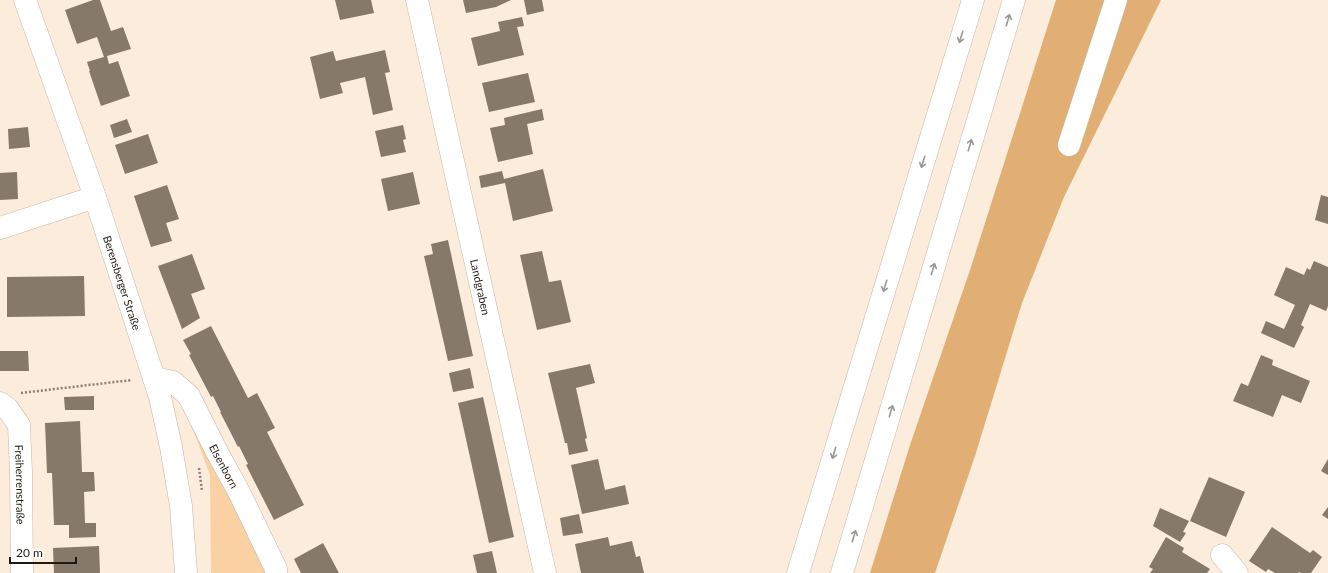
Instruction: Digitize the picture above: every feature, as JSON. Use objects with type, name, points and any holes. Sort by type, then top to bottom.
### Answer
[{"type":"main road","name":"Berensberger Straße","points":[[25,0],[95,197],[154,378],[170,440],[181,506],[186,573]]},
{"type":"main road","name":"Landgraben","points":[[418,0],[545,573]]},
{"type":"main road","points":[[798,573],[973,0]]},
{"type":"main road","points":[[842,573],[1014,0]]},
{"type":"main road","points":[[1069,145],[1116,0]]},
{"type":"main road","points":[[0,228],[95,197]]},
{"type":"main road","name":"Elsenborn","points":[[154,378],[173,382],[189,396],[240,494],[276,569],[276,573]]},
{"type":"main road","name":"Freiherrenstraße","points":[[4,406],[18,425],[21,472],[22,573]]},
{"type":"main road","points":[[1222,555],[1237,573]]},
{"type":"path","points":[[4,406],[22,392],[154,378]]},
{"type":"shaded area","points":[[1056,0],[1161,0],[1064,197],[1022,303],[975,456],[935,573],[870,573],[910,445],[971,267]]},
{"type":"shaded area","points":[[180,395],[271,573],[211,573],[210,475]]},
{"type":"building","points":[[93,0],[100,0],[111,31],[123,27],[131,49],[107,56],[109,64],[118,61],[130,96],[101,106],[87,62],[104,57],[97,37],[77,44],[65,10]]},
{"type":"building","points":[[335,0],[371,0],[374,13],[340,20]]},
{"type":"building","points":[[463,0],[511,0],[496,7],[466,13]]},
{"type":"building","points":[[524,0],[542,0],[544,11],[527,15]]},
{"type":"building","points":[[522,17],[524,26],[517,27],[524,55],[478,66],[471,38],[500,31],[498,22]]},
{"type":"building","points":[[385,50],[390,72],[385,73],[393,110],[373,115],[365,77],[340,83],[343,93],[320,99],[310,57],[333,51],[336,61]]},
{"type":"building","points":[[528,73],[535,102],[489,112],[482,83]]},
{"type":"building","points":[[542,109],[544,120],[527,124],[533,154],[498,162],[490,128],[505,125],[504,118]]},
{"type":"building","points":[[127,119],[132,132],[114,138],[110,125]]},
{"type":"building","points":[[403,125],[406,139],[403,140],[406,152],[381,157],[375,131]]},
{"type":"building","points":[[28,127],[30,147],[9,149],[8,129]]},
{"type":"building","points":[[148,134],[158,163],[125,174],[115,145]]},
{"type":"building","points":[[543,169],[553,211],[513,221],[505,183],[481,188],[479,176],[502,171],[504,179]]},
{"type":"building","points":[[17,172],[18,199],[0,200],[0,173]]},
{"type":"building","points":[[413,172],[420,204],[388,211],[381,179]]},
{"type":"building","points":[[167,185],[179,219],[166,223],[172,241],[151,247],[134,196]]},
{"type":"building","points":[[1321,195],[1328,197],[1328,224],[1315,220]]},
{"type":"building","points":[[448,240],[473,356],[448,361],[424,256],[433,254],[431,244]]},
{"type":"building","points":[[542,251],[549,282],[561,280],[571,322],[537,330],[520,255]]},
{"type":"building","points":[[192,254],[205,289],[191,294],[200,318],[182,329],[158,266]]},
{"type":"building","points":[[1314,261],[1328,267],[1328,306],[1326,311],[1310,304],[1301,325],[1304,327],[1294,348],[1261,333],[1266,321],[1284,329],[1295,305],[1274,295],[1286,267],[1304,275],[1307,268],[1310,270]]},
{"type":"building","points":[[84,276],[85,316],[7,317],[7,277]]},
{"type":"building","points":[[211,326],[248,398],[257,393],[275,428],[267,432],[304,505],[274,520],[246,465],[248,464],[239,446],[238,447],[213,396],[211,397],[189,355],[191,354],[183,340]]},
{"type":"building","points":[[0,351],[28,351],[29,371],[0,371]]},
{"type":"building","points":[[1261,355],[1273,360],[1272,365],[1310,381],[1301,403],[1282,395],[1273,417],[1233,401],[1241,383],[1248,386]]},
{"type":"building","points":[[590,364],[595,383],[576,388],[587,438],[585,439],[588,451],[569,455],[548,373]]},
{"type":"building","points":[[470,368],[474,388],[453,392],[449,373]]},
{"type":"building","points":[[94,396],[94,410],[65,410],[64,397]]},
{"type":"building","points":[[483,397],[514,537],[489,543],[458,403]]},
{"type":"building","points":[[80,421],[82,472],[94,472],[95,491],[84,492],[85,523],[96,523],[96,537],[69,538],[69,525],[54,525],[52,473],[47,473],[45,423]]},
{"type":"building","points":[[598,459],[605,490],[625,485],[629,504],[582,514],[571,465]]},
{"type":"building","points":[[1328,459],[1328,475],[1321,471]]},
{"type":"building","points":[[1209,477],[1245,492],[1226,537],[1190,521]]},
{"type":"building","points":[[1328,507],[1328,519],[1322,515]]},
{"type":"building","points":[[1160,508],[1189,521],[1183,532],[1186,533],[1180,542],[1153,526]]},
{"type":"building","points":[[579,514],[583,533],[563,536],[560,518]]},
{"type":"building","points":[[1272,527],[1310,553],[1313,550],[1322,557],[1311,573],[1275,573],[1268,569],[1266,572],[1249,561]]},
{"type":"building","points":[[608,537],[610,546],[632,541],[636,557],[640,556],[644,573],[581,573],[575,544]]},
{"type":"building","points":[[1166,537],[1184,548],[1182,552],[1210,569],[1207,573],[1150,573],[1153,569],[1149,567]]},
{"type":"building","points":[[323,543],[339,573],[301,573],[294,559]]},
{"type":"building","points":[[99,546],[100,573],[54,573],[53,548]]},
{"type":"building","points":[[492,551],[497,573],[477,573],[473,555]]}]
